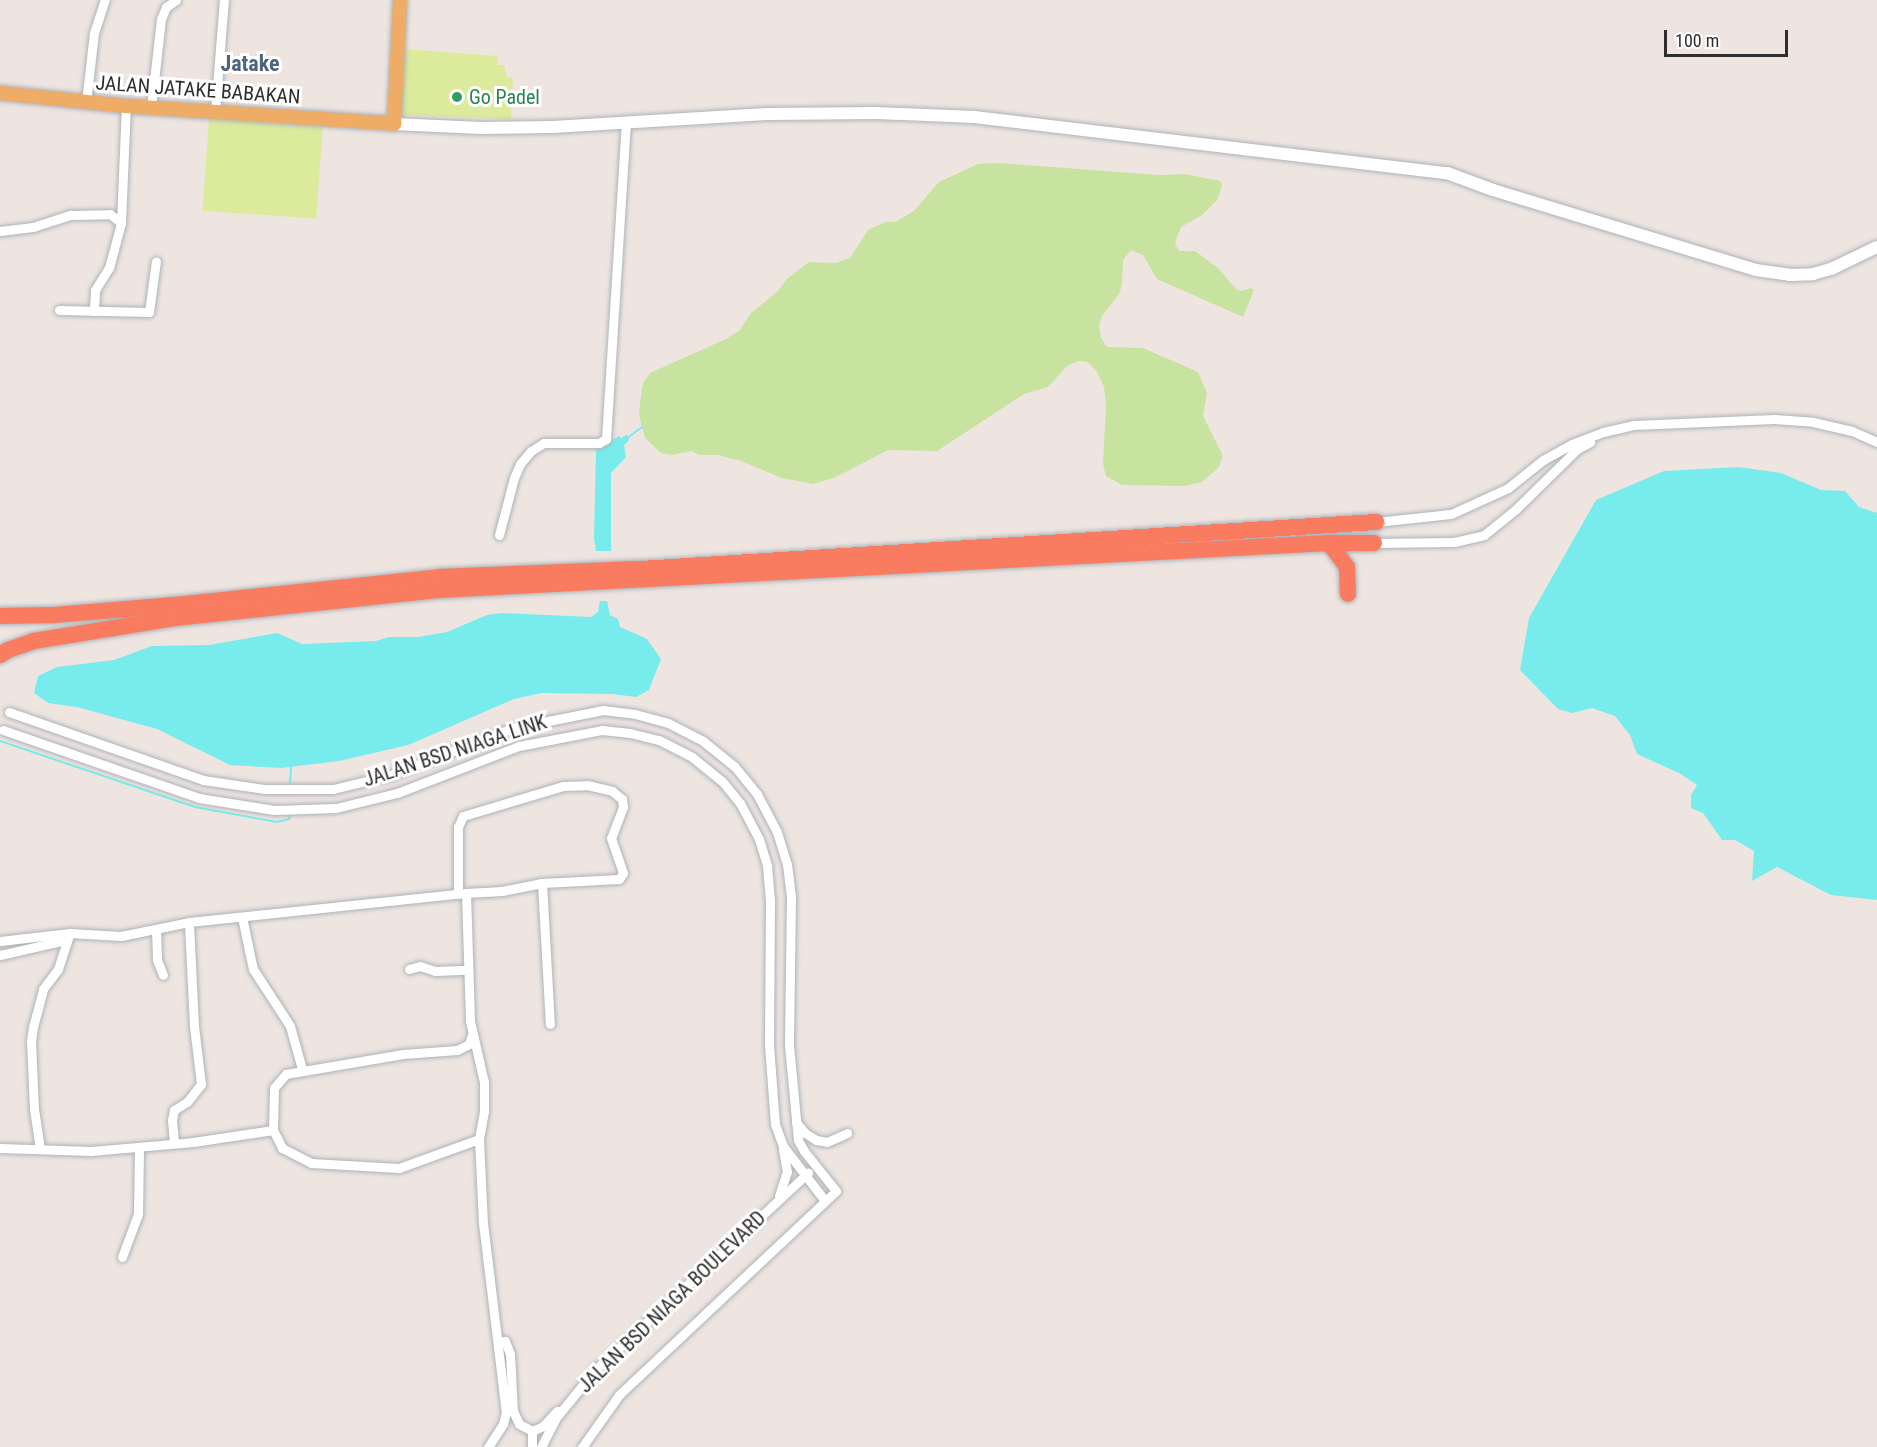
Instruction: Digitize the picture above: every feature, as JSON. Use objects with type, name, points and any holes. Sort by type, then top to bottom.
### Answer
[{"type":"highway","points":[[0,616],[54,615],[175,605],[440,577],[641,568],[1376,522]]},
{"type":"highway","points":[[0,655],[34,641],[176,618],[441,590],[1329,543],[1374,543]]},
{"type":"highway","points":[[1329,543],[1347,567],[1348,594]]},
{"type":"main road","points":[[400,0],[394,124],[486,128],[626,123],[767,114],[876,113],[974,117],[1447,173],[1493,190],[1756,270],[1790,275],[1813,274],[1877,247]]},
{"type":"main road","name":"JALAN JATAKE BABAKAN","points":[[0,93],[126,106],[394,124]]},
{"type":"main road","points":[[1841,264],[1877,256]]},
{"type":"street","points":[[86,102],[94,33],[105,0]]},
{"type":"street","points":[[151,107],[161,19],[166,7],[176,0]]},
{"type":"street","points":[[215,111],[224,0]]},
{"type":"street","points":[[94,311],[95,290],[109,268],[122,223],[126,106]]},
{"type":"street","points":[[499,535],[514,478],[520,464],[531,451],[544,443],[599,443],[606,439],[626,123]]},
{"type":"street","points":[[0,228],[33,227],[70,214],[110,214],[122,223]]},
{"type":"street","points":[[59,310],[149,312],[156,261]]},
{"type":"street","points":[[1376,522],[1459,511],[1508,488],[1543,460],[1572,444],[1603,432],[1634,425],[1774,419],[1813,422],[1852,431],[1877,442]]},
{"type":"street","points":[[1374,543],[1455,542],[1484,535],[1516,509],[1577,449],[1605,435],[1634,425]]},
{"type":"street","name":"JALAN BSD NIAGA LINK","points":[[9,712],[202,780],[265,789],[333,789],[391,775],[513,728],[603,710],[635,714],[668,723],[703,741],[735,767],[757,794],[777,832],[788,875],[791,898],[789,1044],[794,1120],[798,1140],[815,1166],[836,1191]]},
{"type":"street","points":[[552,719],[555,738]]},
{"type":"street","name":"JALAN BSD NIAGA LINK","points":[[3,730],[199,798],[274,810],[336,808],[397,793],[519,746],[603,730],[659,740],[692,757],[722,781],[740,803],[759,838],[767,866],[770,900],[771,1088],[776,1124],[783,1146],[825,1201]]},
{"type":"street","points":[[0,940],[121,936],[189,922],[462,893],[502,891],[542,883],[622,877],[611,838],[623,807],[622,800],[617,794],[587,785],[563,786],[463,816],[458,827],[462,893],[472,1032],[484,1082],[484,1111],[479,1139],[483,1223],[506,1418],[488,1447]]},
{"type":"street","points":[[542,883],[550,1024]]},
{"type":"street","points":[[242,917],[254,969],[290,1026],[302,1069]]},
{"type":"street","points":[[174,1143],[172,1120],[174,1110],[187,1102],[201,1084],[194,1026],[189,922]]},
{"type":"street","points":[[156,929],[157,960],[163,975]]},
{"type":"street","points":[[0,955],[68,937]]},
{"type":"street","points":[[40,1149],[35,1118],[31,1041],[43,989],[58,969],[68,937]]},
{"type":"street","points":[[409,969],[420,966],[435,971],[468,970]]},
{"type":"street","points":[[472,1032],[469,1044],[457,1050],[403,1054],[302,1069],[286,1074],[274,1088],[273,1130],[282,1148],[311,1163],[399,1168],[479,1139]]},
{"type":"street","points":[[794,1120],[805,1133],[816,1140],[827,1142],[847,1133]]},
{"type":"street","points":[[0,1148],[91,1151],[273,1130]]},
{"type":"street","points":[[773,1206],[785,1185],[787,1172],[783,1146]]},
{"type":"street","points":[[122,1257],[138,1214],[139,1147]]},
{"type":"street","name":"JALAN BSD NIAGA BOULEVARD","points":[[541,1447],[555,1419],[594,1371],[815,1166]]},
{"type":"street","name":"JALAN BSD NIAGA BOULEVARD","points":[[582,1447],[619,1395],[836,1191]]},
{"type":"street","points":[[498,1342],[505,1341],[510,1354],[514,1418],[519,1424],[532,1431]]},
{"type":"street","points":[[532,1431],[543,1426],[547,1419],[568,1402]]},
{"type":"street","points":[[532,1431],[532,1447]]},
{"type":"green space","name":"Go Padel","points":[[403,49],[497,56],[498,65],[504,65],[507,78],[513,78],[511,119],[400,115]]},
{"type":"green space","points":[[209,119],[323,127],[316,219],[203,211]]},
{"type":"green space","points":[[998,163],[1159,175],[1185,174],[1220,181],[1222,186],[1217,200],[1202,215],[1181,227],[1175,243],[1179,251],[1195,251],[1218,268],[1236,289],[1241,291],[1251,288],[1254,290],[1243,317],[1157,279],[1143,255],[1131,250],[1123,260],[1122,285],[1119,294],[1102,316],[1099,326],[1101,338],[1107,347],[1143,348],[1198,372],[1207,393],[1203,416],[1223,456],[1219,467],[1202,482],[1186,486],[1122,485],[1106,476],[1103,464],[1106,405],[1104,387],[1097,372],[1088,362],[1078,361],[1067,366],[1048,387],[1024,394],[937,451],[888,450],[836,477],[813,484],[782,478],[741,461],[718,455],[700,455],[691,451],[672,455],[661,453],[645,438],[639,415],[643,383],[650,373],[726,339],[740,330],[750,314],[809,262],[836,263],[850,258],[868,230],[886,222],[895,222],[914,211],[939,182],[978,164]]},
{"type":"water","points":[[627,435],[629,440],[624,445],[626,457],[611,473],[611,551],[596,551],[594,538],[596,450],[619,436],[621,438]]},
{"type":"water","points":[[1738,467],[1781,473],[1821,490],[1845,491],[1859,507],[1877,513],[1877,900],[1831,895],[1777,867],[1752,881],[1754,851],[1735,840],[1722,840],[1703,813],[1691,808],[1691,795],[1697,785],[1681,774],[1637,754],[1630,735],[1615,716],[1592,708],[1572,713],[1558,709],[1520,670],[1529,618],[1596,500],[1664,471]]},
{"type":"water","points":[[600,601],[607,601],[610,615],[618,619],[620,627],[647,639],[661,659],[649,690],[636,697],[613,694],[541,693],[514,699],[408,745],[339,761],[281,768],[230,765],[157,729],[77,707],[48,703],[34,693],[38,676],[57,667],[114,660],[152,646],[209,645],[277,633],[302,644],[418,637],[447,632],[487,615],[501,613],[591,617],[598,612]]},
{"type":"waterway","points":[[626,439],[642,427]]},
{"type":"waterway","points":[[0,741],[195,807],[277,822],[289,819],[290,814]]},
{"type":"waterway","points":[[290,783],[291,767]]},
{"type":"place","name":"Go Padel","points":[[457,97]]},
{"type":"district","name":"Jatake","points":[[250,64]]}]
